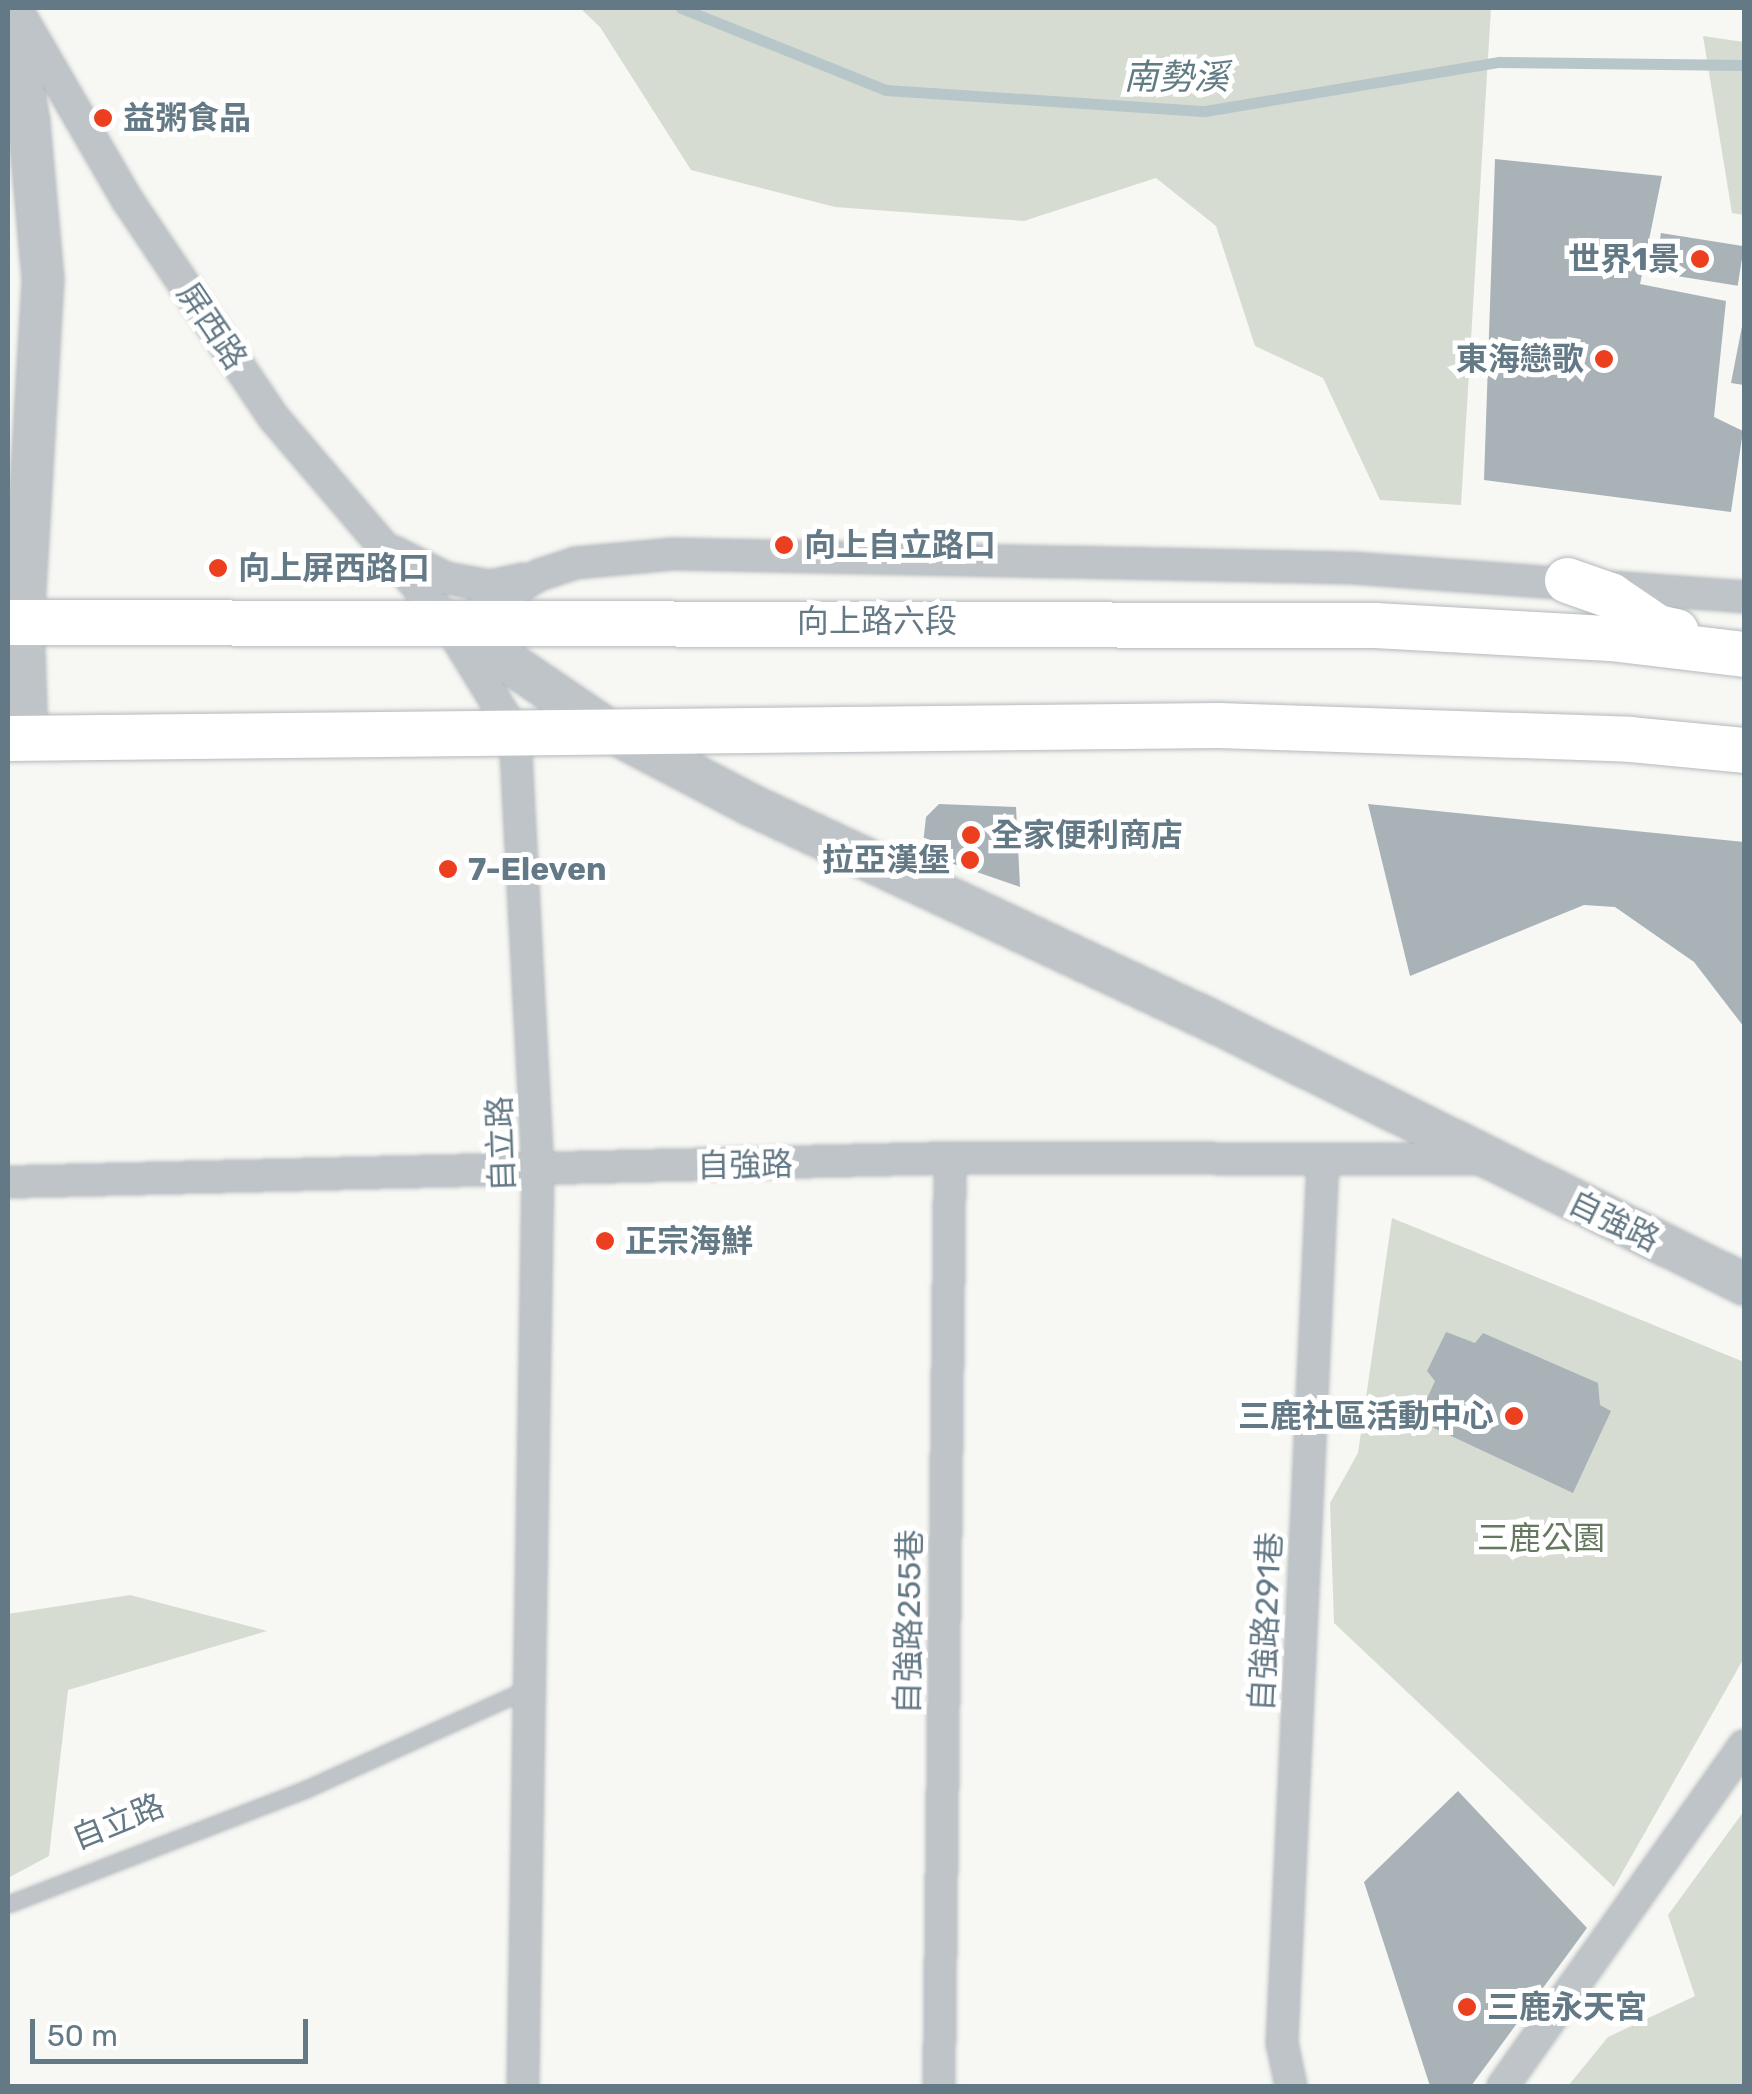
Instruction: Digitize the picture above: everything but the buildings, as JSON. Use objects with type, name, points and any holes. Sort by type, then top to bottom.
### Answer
[{"type":"main road","points":[[1567,580],[1610,594],[1637,616],[1683,632],[1695,648]]},
{"type":"main road","name":"向上路六段","points":[[15,622],[456,619],[1375,625],[1581,636],[1744,654]]},
{"type":"main road","points":[[17,738],[1218,725],[1630,739],[1744,750]]},
{"type":"street","name":"屏西路","points":[[12,8],[128,201],[274,418],[384,546],[456,619]]},
{"type":"street","name":"屏西路","points":[[12,8],[29,122],[42,279],[15,622],[17,738]]},
{"type":"street","points":[[384,546],[446,578],[490,586],[576,562],[674,554],[821,553],[1567,580],[1730,596]]},
{"type":"street","points":[[456,619],[539,575]]},
{"type":"street","points":[[1581,636],[1623,628],[1637,616],[1669,601],[1730,596]]},
{"type":"street","name":"自強路","points":[[456,619],[610,731],[1744,1284]]},
{"type":"street","name":"自立路","points":[[456,619],[515,733],[538,1168],[523,2086]]},
{"type":"street","name":"自強路","points":[[8,1182],[950,1158],[1483,1159]]},
{"type":"street","name":"自強路255巷","points":[[939,2086],[950,1158]]},
{"type":"street","name":"自強路291巷","points":[[1290,2086],[1282,2044],[1322,1160]]},
{"type":"street","points":[[1503,2086],[1744,1746]]},
{"type":"lane","name":"自立路","points":[[8,1904],[306,1789],[530,1688]]},
{"type":"green space","points":[[580,8],[1491,8],[1461,505],[1380,500],[1323,378],[1255,346],[1216,226],[1156,178],[1024,221],[835,207],[691,170],[600,27]]},
{"type":"green space","points":[[1703,36],[1744,42],[1744,215],[1732,213]]},
{"type":"green space","name":"三鹿公園","points":[[1392,1218],[1744,1362],[1744,1658],[1614,1887],[1334,1623],[1330,1503],[1358,1453]]},
{"type":"green space","points":[[130,1595],[267,1631],[68,1690],[49,1856],[8,1878],[8,1614]]},
{"type":"green space","points":[[1744,1811],[1744,2086],[1568,2086],[1608,2037],[1695,1996],[1668,1915]]},
{"type":"waterway","name":"南勢溪","points":[[681,8],[886,90],[1205,111],[1499,62],[1744,65]]},
{"type":"place","name":"益粥食品","points":[[103,118]]},
{"type":"place","name":"世界1景","points":[[1700,259]]},
{"type":"place","name":"東海戀歌","points":[[1604,359]]},
{"type":"place","name":"向上自立路口","points":[[784,545]]},
{"type":"place","name":"向上屏西路口","points":[[218,568]]},
{"type":"place","name":"全家便利商店","points":[[971,835]]},
{"type":"place","name":"拉亞漢堡","points":[[970,860]]},
{"type":"place","name":"7-Eleven","points":[[448,869]]},
{"type":"place","name":"正宗海鮮","points":[[605,1241]]},
{"type":"place","name":"三鹿社區活動中心","points":[[1514,1416]]},
{"type":"place","name":"三鹿永天宮","points":[[1467,2007]]}]
